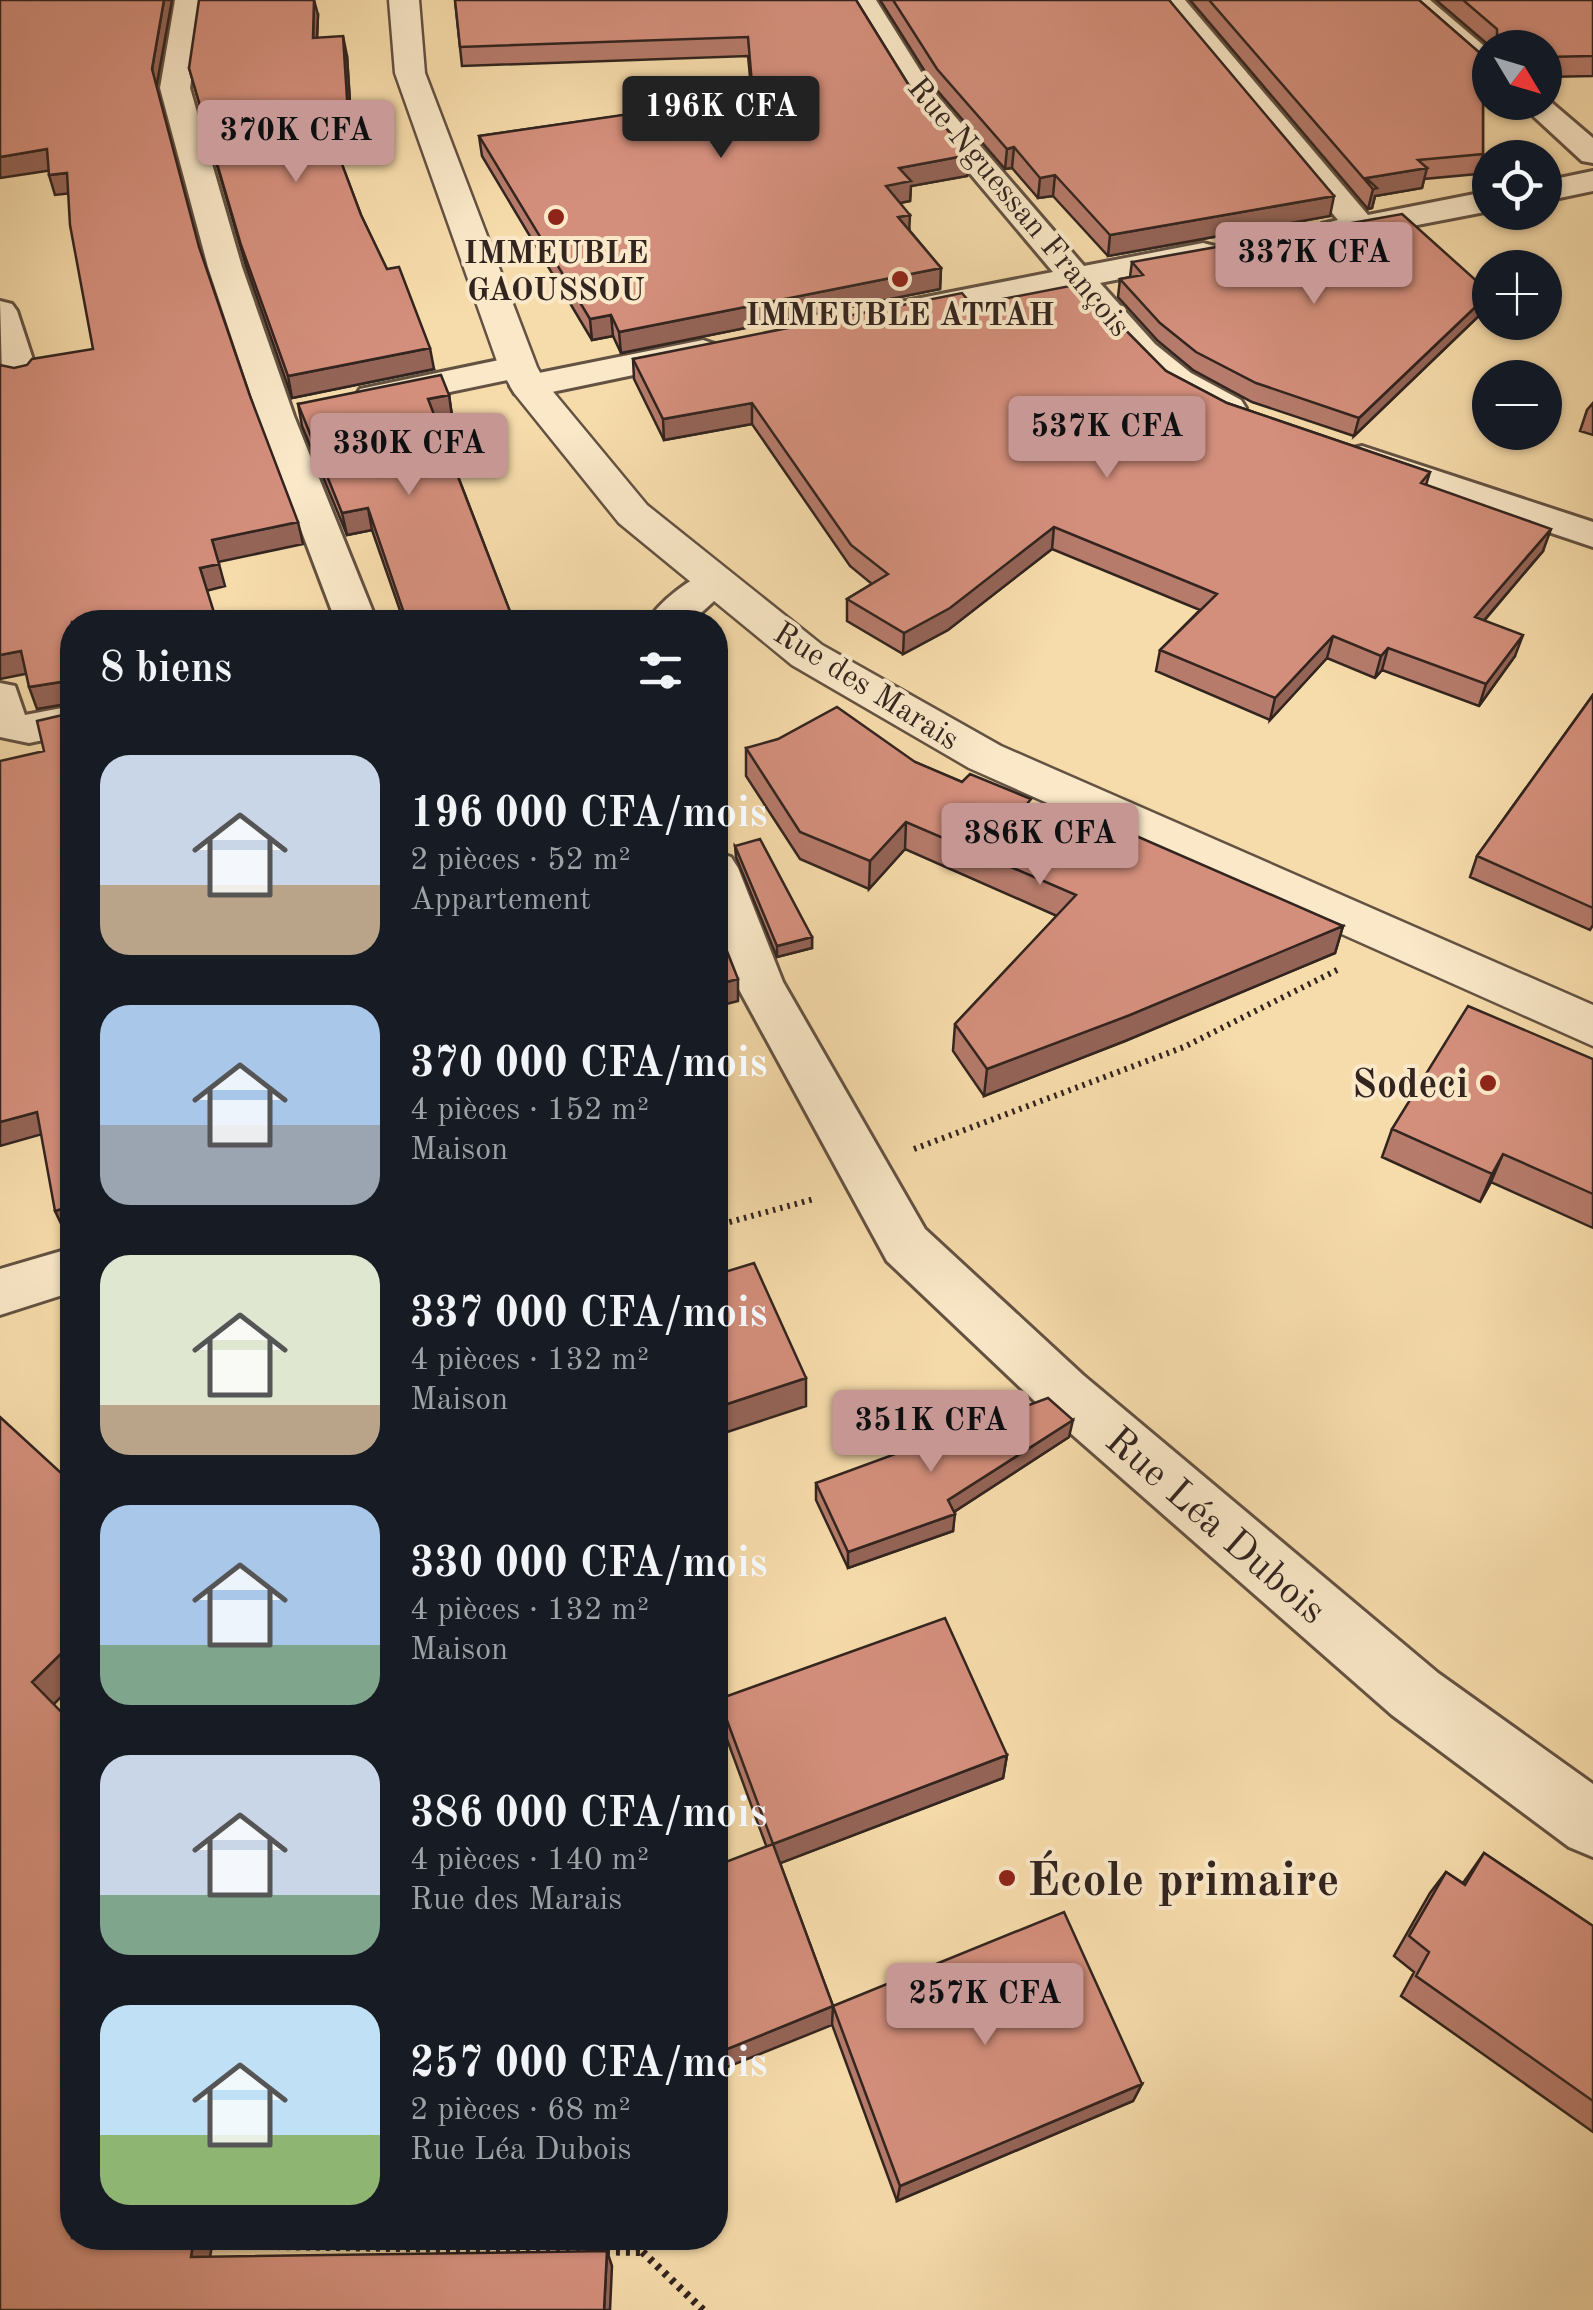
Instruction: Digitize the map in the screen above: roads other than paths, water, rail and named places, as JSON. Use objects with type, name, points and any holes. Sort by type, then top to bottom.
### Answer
[{"type":"street","points":[[189,0],[175,88],[225,267],[276,416],[352,610]]},
{"type":"street","name":"Rue des Marais","points":[[404,0],[410,73],[523,376],[633,514],[807,655],[985,757],[1593,1027]]},
{"type":"street","name":"Rue Nguessan François","points":[[862,0],[921,96],[1143,351],[1178,380],[1254,419]]},
{"type":"street","points":[[1170,0],[1360,226]]},
{"type":"street","points":[[1413,0],[1472,51]]},
{"type":"street","points":[[1553,120],[1593,154]]},
{"type":"street","points":[[1562,188],[1593,182]]},
{"type":"street","points":[[1303,236],[1472,204]]},
{"type":"street","points":[[860,319],[1227,249]]},
{"type":"street","points":[[0,311],[20,375]]},
{"type":"street","points":[[276,416],[743,343]]},
{"type":"street","points":[[1338,450],[1593,535]]},
{"type":"street","points":[[681,610],[715,582]]},
{"type":"street","points":[[0,696],[5,722],[14,728],[28,730],[60,723]]},
{"type":"street","name":"Rue Léa Dubois","points":[[728,902],[759,982],[906,1245],[1063,1392],[1415,1694],[1593,1824]]},
{"type":"street","points":[[0,1292],[60,1274]]},
{"type":"place","name":"IMMEUBLE GAOUSSOU","points":[[556,217]]},
{"type":"place","name":"IMMEUBLE ATTAH","points":[[900,279]]},
{"type":"place","name":"Sodeci","points":[[1488,1083]]},
{"type":"place","name":"École primaire","points":[[1007,1878]]}]
